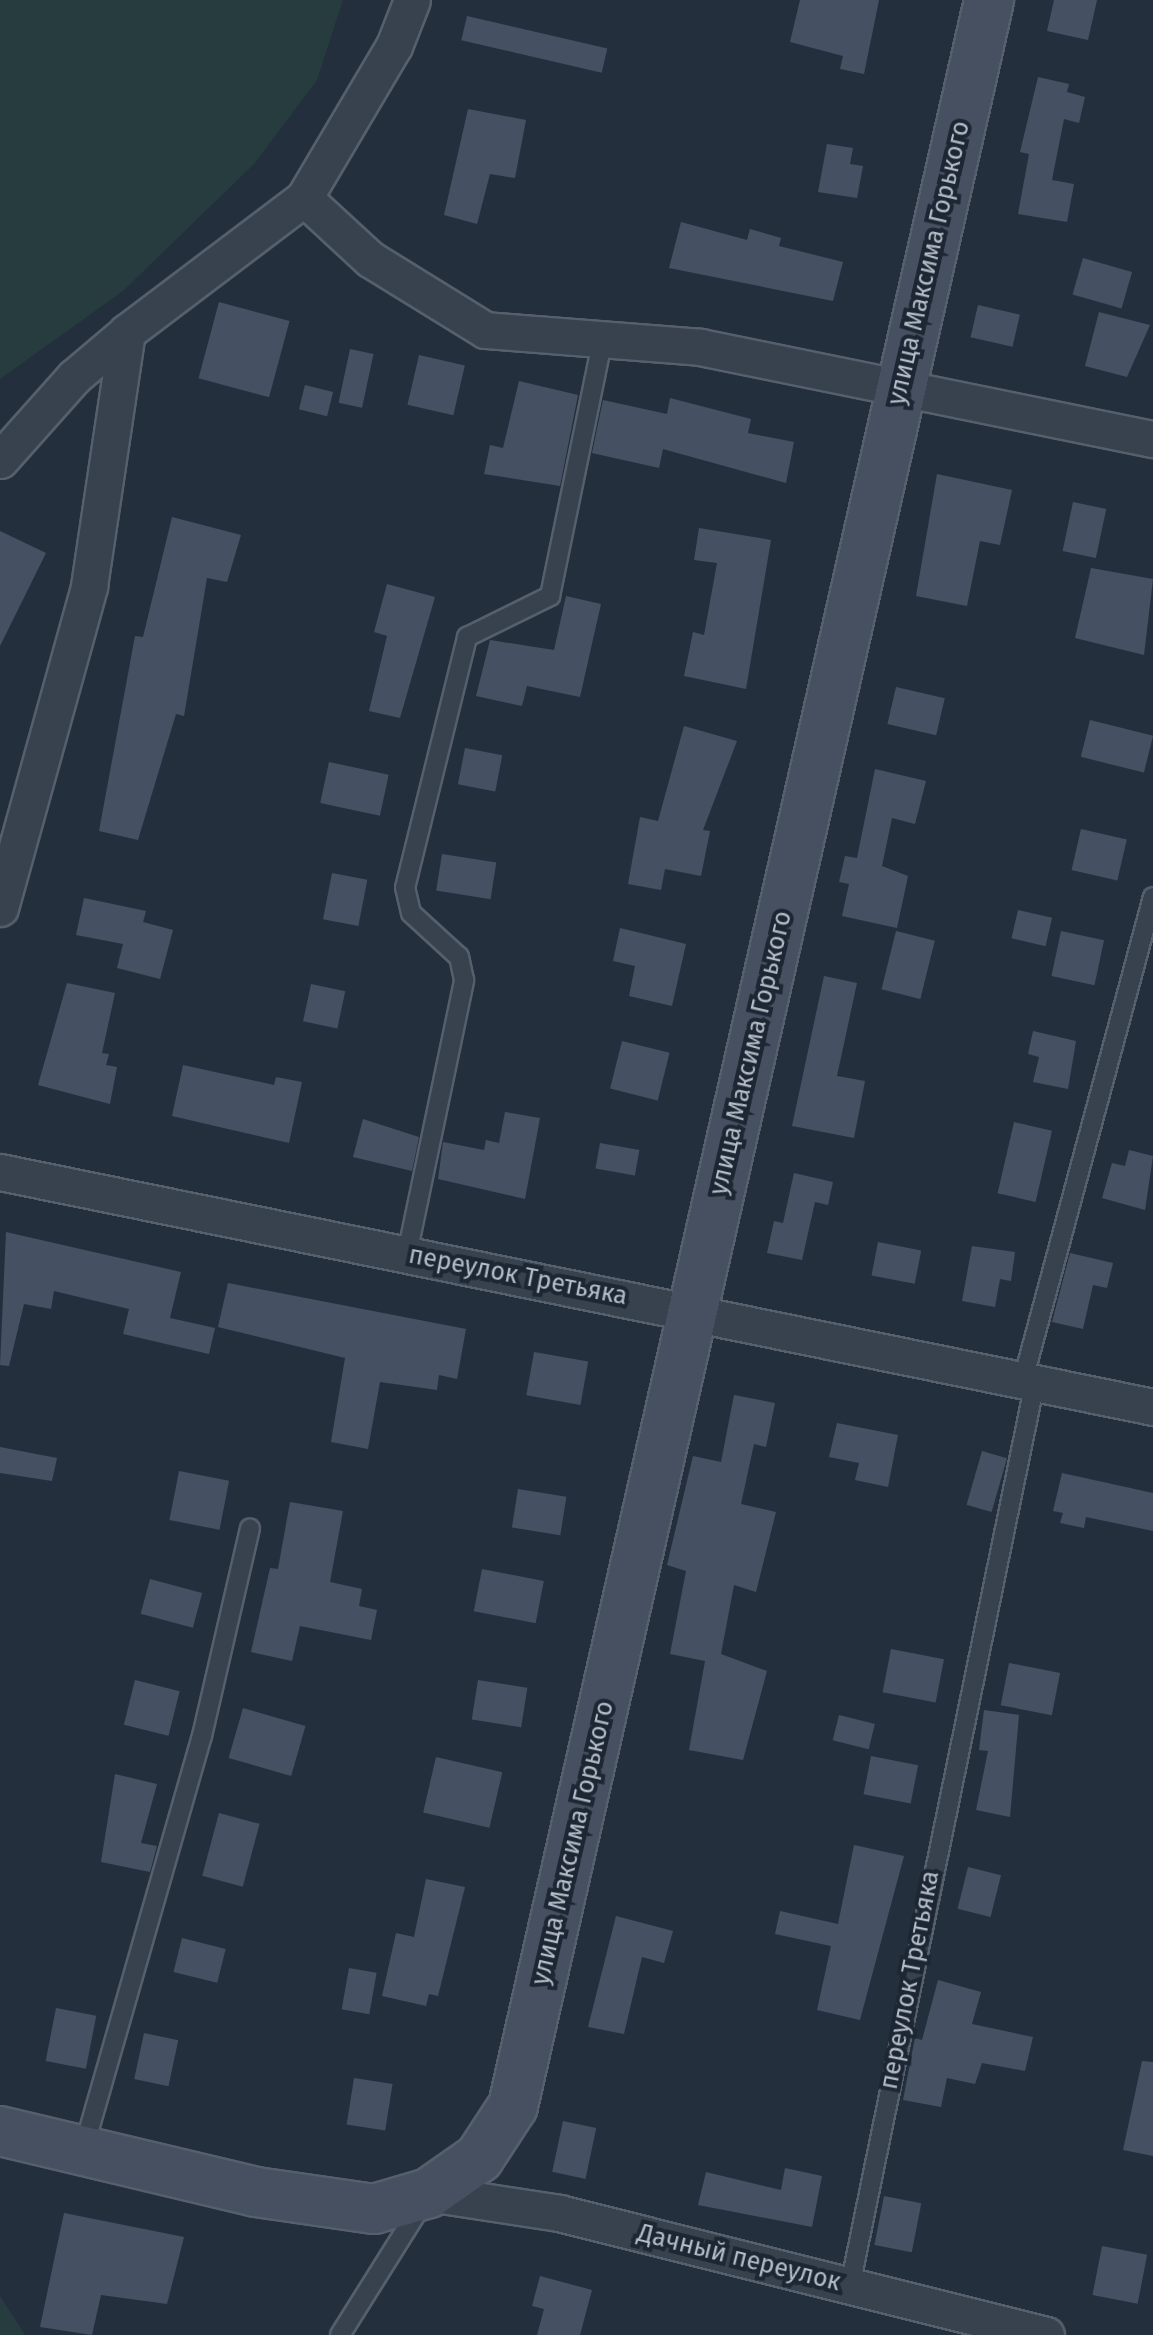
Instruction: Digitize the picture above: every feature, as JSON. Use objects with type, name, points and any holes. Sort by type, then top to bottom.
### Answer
[{"type":"main road","name":"улица Максима Горького","points":[[513,2106],[988,0]]},
{"type":"main road","name":"Дачный переулок","points":[[0,2131],[256,2192],[374,2209],[429,2193],[479,2158],[513,2106]]},
{"type":"street","points":[[0,460],[74,377],[304,198],[394,46],[412,0]]},
{"type":"street","points":[[304,198],[370,259],[472,326],[518,335],[700,347],[1153,439]]},
{"type":"street","points":[[0,908],[88,586],[127,332]]},
{"type":"street","name":"переулок Третьяка","points":[[0,1172],[1153,1406]]},
{"type":"street","name":"Дачный переулок","points":[[429,2193],[558,2213],[1046,2335]]},
{"type":"lane","points":[[407,1254],[464,980],[460,957],[411,913],[405,888],[467,637],[550,596],[604,338]]},
{"type":"lane","points":[[1029,1381],[1153,897]]},
{"type":"lane","name":"переулок Третьяка","points":[[850,2286],[1029,1381]]},
{"type":"lane","points":[[83,2152],[202,1736],[250,1528]]},
{"type":"lane","points":[[340,2335],[429,2193]]},
{"type":"green space","points":[[0,0],[343,0],[317,80],[254,164],[123,291],[0,379]]},
{"type":"green space","points":[[0,2296],[15,2319],[25,2335],[0,2335]]},
{"type":"building","points":[[800,0],[879,0],[864,74],[840,69],[843,56],[790,42]]},
{"type":"building","points":[[1054,0],[1097,0],[1088,40],[1047,31]]},
{"type":"building","points":[[467,16],[607,48],[602,73],[461,40]]},
{"type":"building","points":[[1038,77],[1069,84],[1067,92],[1085,97],[1079,123],[1064,119],[1052,180],[1074,184],[1067,222],[1018,214],[1029,154],[1020,152]]},
{"type":"building","points":[[468,109],[526,120],[515,178],[490,174],[477,224],[444,215]]},
{"type":"building","points":[[827,144],[853,148],[850,164],[863,166],[857,198],[818,192]]},
{"type":"building","points":[[681,222],[747,240],[750,229],[781,238],[779,246],[843,262],[833,301],[669,268]]},
{"type":"building","points":[[1083,258],[1132,272],[1122,309],[1073,295]]},
{"type":"building","points":[[219,302],[290,321],[269,397],[199,378]]},
{"type":"building","points":[[978,305],[1020,315],[1012,347],[971,337]]},
{"type":"building","points":[[1099,312],[1150,325],[1127,377],[1085,366]]},
{"type":"building","points":[[350,349],[373,354],[362,408],[339,403]]},
{"type":"building","points":[[419,355],[465,366],[453,415],[408,405]]},
{"type":"building","points":[[519,381],[578,395],[560,486],[484,474],[490,445],[503,448]]},
{"type":"building","points":[[305,385],[333,392],[327,416],[299,409]]},
{"type":"building","points":[[670,398],[751,419],[748,433],[794,442],[786,483],[663,449],[659,468],[592,453],[603,400],[667,414]]},
{"type":"building","points":[[937,474],[1012,490],[1000,545],[980,541],[967,606],[916,596]]},
{"type":"building","points":[[1073,502],[1106,509],[1096,558],[1063,551]]},
{"type":"building","points":[[172,517],[241,535],[227,582],[207,578],[184,716],[176,714],[138,840],[99,831],[135,636],[143,637]]},
{"type":"building","points":[[699,528],[771,540],[746,689],[684,676],[693,632],[704,635],[717,563],[694,560]]},
{"type":"building","points":[[0,531],[46,553],[0,646]]},
{"type":"building","points":[[1091,568],[1153,579],[1144,655],[1075,638]]},
{"type":"building","points":[[387,584],[435,597],[400,718],[369,711],[387,636],[374,632]]},
{"type":"building","points":[[566,596],[601,604],[580,697],[527,686],[522,706],[476,696],[490,640],[554,650]]},
{"type":"building","points":[[896,687],[945,698],[936,735],[887,724]]},
{"type":"building","points":[[1090,720],[1153,736],[1144,773],[1081,757]]},
{"type":"building","points":[[684,726],[737,741],[703,830],[710,831],[701,876],[665,869],[661,890],[628,884],[640,817],[658,821]]},
{"type":"building","points":[[465,748],[502,755],[495,792],[458,784]]},
{"type":"building","points":[[329,762],[389,775],[380,816],[320,803]]},
{"type":"building","points":[[875,769],[926,781],[915,824],[892,818],[882,866],[908,876],[897,928],[842,916],[849,884],[839,882],[845,856],[857,858]]},
{"type":"building","points":[[1081,829],[1127,840],[1117,880],[1072,870]]},
{"type":"building","points":[[442,854],[496,863],[491,899],[436,891]]},
{"type":"building","points":[[332,873],[367,880],[358,926],[323,919]]},
{"type":"building","points":[[84,898],[146,911],[143,922],[173,930],[160,979],[117,968],[123,944],[76,935]]},
{"type":"building","points":[[1018,910],[1052,918],[1046,946],[1011,938]]},
{"type":"building","points":[[620,928],[686,944],[672,1006],[629,996],[635,966],[613,961]]},
{"type":"building","points":[[896,931],[935,941],[920,999],[881,989]]},
{"type":"building","points":[[1061,931],[1104,940],[1094,985],[1051,976]]},
{"type":"building","points":[[824,976],[857,983],[837,1076],[865,1081],[854,1138],[792,1126]]},
{"type":"building","points":[[67,983],[115,993],[102,1053],[109,1054],[106,1065],[117,1067],[110,1104],[38,1085]]},
{"type":"building","points":[[311,984],[345,991],[337,1028],[303,1021]]},
{"type":"building","points":[[1033,1031],[1076,1041],[1068,1089],[1033,1082],[1039,1057],[1028,1054]]},
{"type":"building","points":[[622,1041],[670,1053],[658,1100],[610,1089]]},
{"type":"building","points":[[183,1065],[274,1085],[276,1077],[302,1082],[289,1143],[172,1116]]},
{"type":"building","points":[[505,1112],[540,1118],[525,1199],[438,1179],[443,1142],[484,1150],[486,1140],[499,1143]]},
{"type":"building","points":[[363,1119],[419,1137],[412,1171],[353,1157]]},
{"type":"building","points":[[1014,1122],[1052,1131],[1036,1202],[998,1193]]},
{"type":"building","points":[[600,1143],[639,1150],[635,1176],[595,1169]]},
{"type":"building","points":[[1129,1150],[1153,1156],[1145,1210],[1102,1198],[1112,1163],[1125,1166]]},
{"type":"building","points":[[794,1173],[833,1182],[828,1205],[815,1202],[802,1260],[767,1253],[774,1221],[783,1223]]},
{"type":"building","points":[[6,1232],[181,1272],[170,1318],[215,1328],[209,1354],[123,1334],[129,1309],[54,1291],[51,1309],[24,1304],[9,1366],[0,1365]]},
{"type":"building","points":[[878,1242],[921,1250],[915,1284],[872,1275]]},
{"type":"building","points":[[972,1246],[1015,1252],[1011,1281],[1000,1279],[995,1307],[962,1301]]},
{"type":"building","points":[[1070,1253],[1113,1263],[1107,1288],[1093,1285],[1083,1329],[1052,1322]]},
{"type":"building","points":[[228,1283],[466,1329],[457,1379],[439,1375],[437,1390],[380,1382],[368,1449],[331,1442],[345,1358],[218,1327]]},
{"type":"building","points":[[534,1352],[588,1362],[581,1405],[526,1395]]},
{"type":"building","points":[[734,1395],[775,1403],[766,1447],[754,1444],[741,1504],[776,1512],[756,1592],[734,1585],[721,1654],[767,1671],[743,1760],[689,1750],[705,1661],[670,1654],[686,1571],[667,1565],[693,1456],[721,1462]]},
{"type":"building","points":[[837,1423],[898,1435],[888,1487],[855,1480],[859,1463],[829,1457]]},
{"type":"building","points":[[0,1447],[57,1458],[52,1481],[0,1473]]},
{"type":"building","points":[[982,1451],[1007,1458],[992,1512],[967,1505]]},
{"type":"building","points":[[179,1471],[229,1481],[220,1530],[169,1520]]},
{"type":"building","points":[[1062,1473],[1153,1493],[1153,1531],[1086,1517],[1084,1528],[1060,1523],[1063,1513],[1053,1511]]},
{"type":"building","points":[[518,1489],[566,1497],[560,1535],[512,1528]]},
{"type":"building","points":[[290,1502],[343,1511],[330,1582],[362,1589],[359,1606],[377,1610],[371,1640],[300,1626],[292,1661],[251,1652],[270,1568],[278,1569]]},
{"type":"building","points":[[482,1569],[544,1581],[536,1623],[474,1611]]},
{"type":"building","points":[[150,1579],[202,1593],[193,1628],[141,1614]]},
{"type":"building","points":[[891,1649],[944,1659],[936,1702],[883,1692]]},
{"type":"building","points":[[1009,1663],[1060,1673],[1052,1715],[1001,1705]]},
{"type":"building","points":[[135,1680],[180,1691],[169,1736],[124,1725]]},
{"type":"building","points":[[478,1680],[527,1688],[521,1727],[472,1720]]},
{"type":"building","points":[[243,1708],[305,1726],[291,1776],[229,1758]]},
{"type":"building","points":[[984,1710],[1019,1715],[1010,1817],[976,1810],[988,1751],[979,1750]]},
{"type":"building","points":[[839,1715],[875,1724],[869,1749],[833,1740]]},
{"type":"building","points":[[871,1756],[918,1765],[911,1803],[864,1794]]},
{"type":"building","points":[[436,1757],[502,1772],[489,1828],[423,1813]]},
{"type":"building","points":[[115,1774],[157,1784],[141,1843],[157,1846],[150,1872],[101,1862]]},
{"type":"building","points":[[219,1813],[260,1824],[243,1887],[202,1876]]},
{"type":"building","points":[[854,1845],[904,1856],[860,2020],[817,2010],[831,1946],[775,1934],[780,1911],[838,1924]]},
{"type":"building","points":[[968,1867],[1001,1875],[991,1917],[958,1909]]},
{"type":"building","points":[[426,1879],[465,1887],[438,1996],[429,1994],[426,2006],[382,1996],[396,1933],[414,1937]]},
{"type":"building","points":[[616,1916],[673,1931],[664,1963],[642,1957],[624,2034],[588,2027]]},
{"type":"building","points":[[182,1938],[226,1949],[217,1983],[174,1972]]},
{"type":"building","points":[[349,1968],[377,1973],[369,2014],[342,2009]]},
{"type":"building","points":[[938,1980],[981,1992],[972,2024],[1033,2037],[1025,2071],[982,2063],[975,2084],[947,2078],[941,2107],[903,2100],[915,2038],[922,2040]]},
{"type":"building","points":[[56,2008],[96,2016],[86,2069],[46,2061]]},
{"type":"building","points":[[144,2033],[178,2040],[168,2086],[134,2079]]},
{"type":"building","points":[[1142,2061],[1153,2062],[1153,2156],[1123,2150]]},
{"type":"building","points":[[354,2078],[393,2084],[385,2131],[347,2124]]},
{"type":"building","points":[[563,2121],[596,2128],[585,2179],[552,2172]]},
{"type":"building","points":[[785,2168],[822,2176],[812,2227],[698,2205],[706,2172],[781,2190]]},
{"type":"building","points":[[884,2196],[921,2203],[912,2252],[874,2245]]},
{"type":"building","points":[[64,2213],[184,2237],[167,2304],[101,2295],[92,2335],[40,2327]]},
{"type":"building","points":[[1102,2246],[1147,2255],[1138,2304],[1092,2295]]},
{"type":"building","points":[[540,2276],[592,2290],[580,2335],[537,2335],[544,2309],[532,2306]]}]
